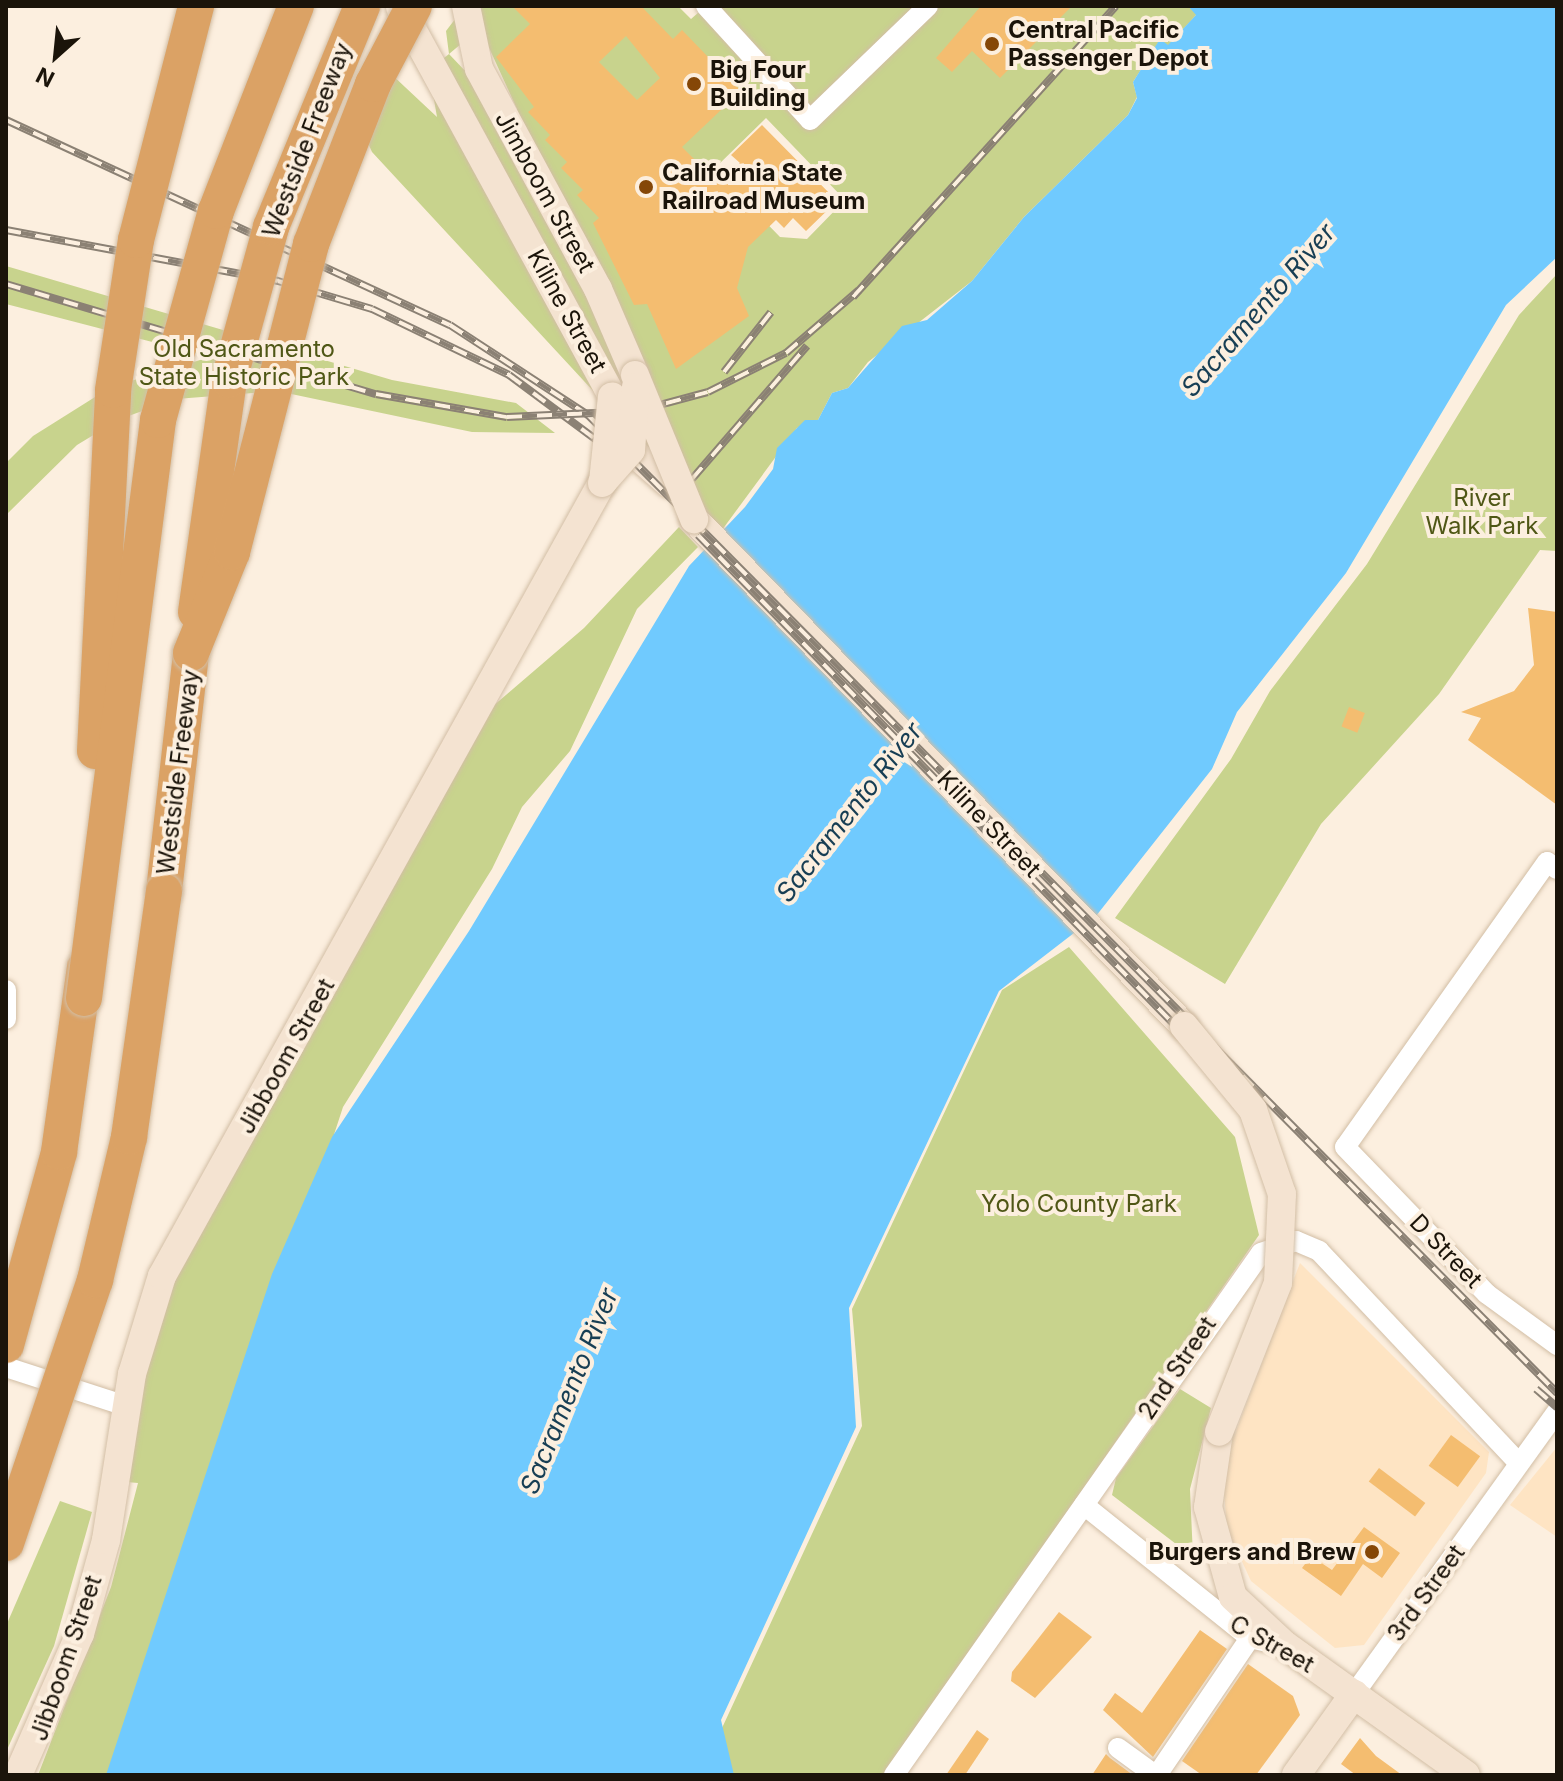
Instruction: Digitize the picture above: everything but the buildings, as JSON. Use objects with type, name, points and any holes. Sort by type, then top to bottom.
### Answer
[{"type":"highway","points":[[84,998],[113,390],[136,240],[196,6]]},
{"type":"highway","points":[[6,1345],[59,1152],[84,998],[158,420],[216,211],[296,6]]},
{"type":"highway","name":"Westside Freeway","points":[[6,1543],[71,1368],[129,1137],[191,653],[206,508],[233,365],[297,152],[362,6]]},
{"type":"highway","points":[[191,653],[232,552],[311,244],[373,84],[414,6]]},
{"type":"main road","name":"Kiline Street","points":[[400,6],[612,396],[631,450],[662,474],[694,519],[1214,1057],[1253,1110],[1277,1166],[1283,1253],[1268,1317],[1219,1432],[1208,1492],[1217,1560],[1233,1597],[1286,1646]]},
{"type":"main road","name":"Jimboom Street","points":[[466,6],[479,69],[598,289],[694,519]]},
{"type":"main road","points":[[631,450],[635,375]]},
{"type":"main road","points":[[602,483],[612,447],[612,396]]},
{"type":"main road","name":"Jibboom Street","points":[[18,1775],[80,1634],[106,1540],[126,1406],[162,1276],[602,483],[631,450]]},
{"type":"main road","name":"C Street","points":[[1286,1646],[1466,1775]]},
{"type":"main road","name":"3rd Street","points":[[1296,1775],[1354,1694]]},
{"type":"street","points":[[706,6],[810,120],[928,6]]},
{"type":"street","name":"D Street","points":[[1552,865],[1345,1147],[1487,1294],[1557,1345]]},
{"type":"street","points":[[6,1019],[9,990]]},
{"type":"street","name":"2nd Street","points":[[894,1775],[1241,1275],[1261,1253],[1296,1241],[1319,1251],[1519,1463]]},
{"type":"street","points":[[6,1367],[126,1406]]},
{"type":"street","name":"3rd Street","points":[[1354,1694],[1557,1411]]},
{"type":"street","name":"C Street","points":[[1084,1505],[1250,1638],[1286,1646]]},
{"type":"street","points":[[1118,1748],[1156,1775],[1250,1638]]},
{"type":"shaded area","points":[[1300,1263],[1489,1452],[1486,1473],[1364,1645],[1335,1648],[1251,1581],[1227,1529],[1222,1468]]},
{"type":"shaded area","points":[[1557,1447],[1557,1537],[1510,1505]]},
{"type":"green space","points":[[465,6],[678,6],[691,19],[706,6],[1188,6],[1197,14],[1168,46],[1160,40],[1133,82],[1137,97],[1128,115],[1024,217],[972,281],[868,362],[848,388],[832,393],[818,420],[797,428],[722,530],[372,152],[363,132],[389,72],[437,117],[429,70],[449,54],[446,31]],"holes":[[[480,28],[517,109],[509,117],[449,54]],[[766,118],[845,200],[807,239],[780,237],[714,169]]]},
{"type":"green space","name":"Old Sacramento State Historic Park","points":[[6,266],[392,380],[516,403],[555,433],[472,432],[277,391],[176,399],[120,419],[77,445],[6,515],[6,463],[33,436],[111,387],[210,357],[6,304]]},
{"type":"green space","name":"River Walk Park","points":[[1557,274],[1557,551],[1540,550],[1439,694],[1321,824],[1225,984],[1115,918],[1231,759],[1270,691],[1367,564],[1519,315]]},
{"type":"green space","points":[[679,527],[698,547],[637,609],[570,751],[522,807],[492,869],[343,1107],[125,1775],[38,1775],[111,1587],[138,1483],[127,1482],[144,1379],[169,1287],[478,719],[584,628]]},
{"type":"green space","name":"Yolo County Park","points":[[1069,947],[1235,1137],[1259,1235],[885,1775],[733,1775],[722,1728],[862,1426],[852,1309],[1002,990]]},
{"type":"green space","points":[[1180,1389],[1211,1408],[1190,1489],[1193,1557],[1112,1495],[1116,1478]]},
{"type":"green space","points":[[60,1501],[92,1512],[54,1646],[6,1752],[6,1626]]},
{"type":"water","name":"Sacramento River","points":[[1188,6],[1557,6],[1557,257],[1506,305],[1346,573],[1237,712],[1212,769],[1096,916],[999,991],[849,1308],[856,1427],[721,1720],[734,1775],[106,1775],[272,1274],[332,1137],[469,931],[689,566],[745,507],[773,469],[777,448],[805,420],[818,420],[832,393],[848,388],[902,326],[927,320],[972,281],[1024,217],[1128,115],[1137,98],[1133,82],[1160,39],[1168,45],[1196,15]]},
{"type":"railway","points":[[853,297],[1116,6]]},
{"type":"railway","points":[[6,120],[450,325],[588,415],[1557,1393]]},
{"type":"railway","points":[[6,230],[278,281],[372,309],[509,375],[622,459]]},
{"type":"railway","points":[[6,284],[376,394],[507,417],[637,411],[708,392],[786,353],[859,290]]},
{"type":"railway","points":[[724,372],[771,312]]},
{"type":"railway","points":[[692,479],[807,346]]},
{"type":"railway","points":[[698,535],[1234,1086]]},
{"type":"railway","points":[[1536,1389],[1557,1407]]},
{"type":"place","name":"Central Pacific Passenger Depot","points":[[992,44]]},
{"type":"place","name":"Big Four Building","points":[[694,84]]},
{"type":"place","name":"California State Railroad Museum","points":[[646,187]]},
{"type":"place","name":"Burgers and Brew","points":[[1372,1552]]}]
